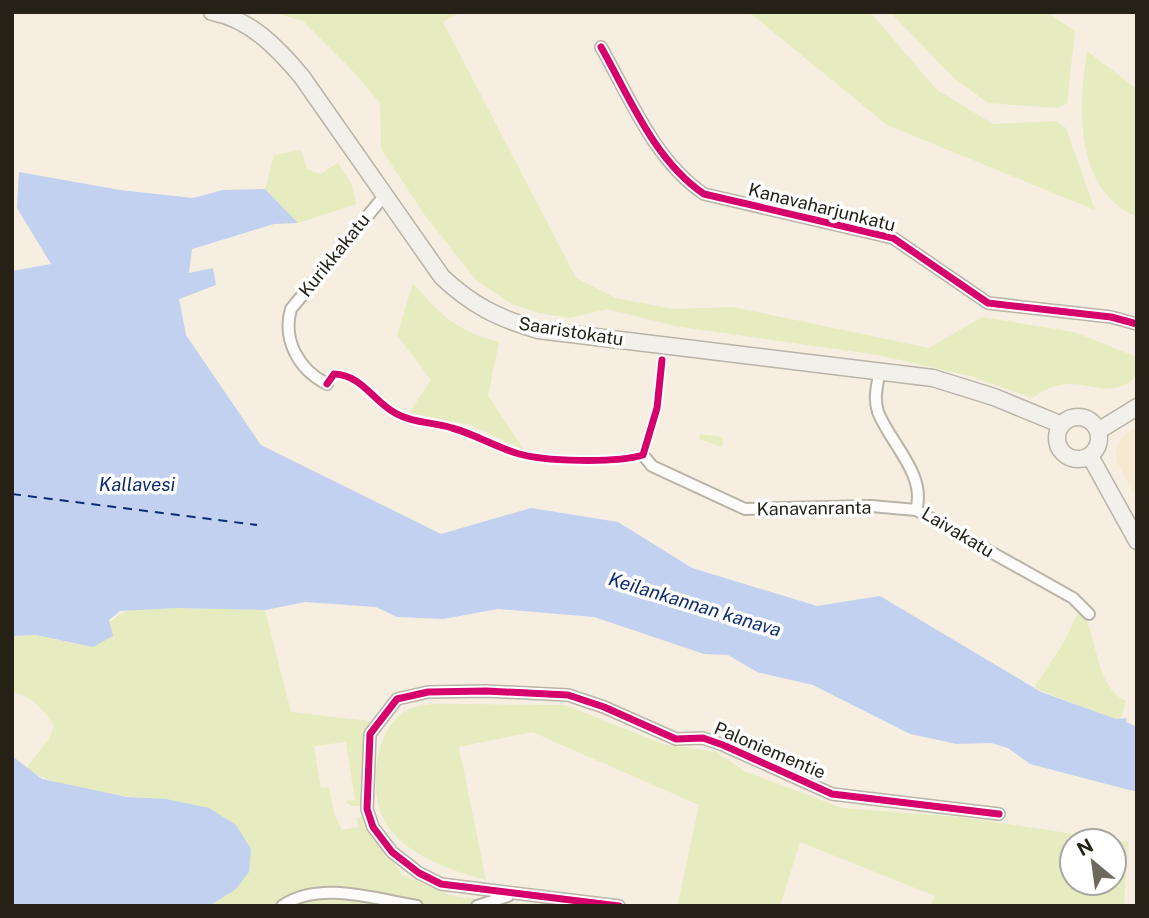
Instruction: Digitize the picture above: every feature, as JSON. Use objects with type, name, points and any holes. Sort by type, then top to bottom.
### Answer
[{"type":"main road","name":"Saaristokatu","points":[[212,12],[250,27],[279,50],[302,76],[442,277],[461,295],[498,318],[538,330],[880,369],[933,378],[993,397],[1062,425]]},
{"type":"main road","points":[[1098,430],[1137,407]]},
{"type":"main road","points":[[1079,417],[1090,421],[1098,430],[1097,447],[1090,456],[1078,459],[1063,452],[1058,435],[1062,425],[1079,417]]},
{"type":"main road","points":[[1090,456],[1137,541]]},
{"type":"street","name":"Kanavaharjunkatu","points":[[601,47],[663,157],[682,179],[704,194],[893,238],[988,303],[1111,317],[1137,324]]},
{"type":"street","name":"Kurikkakatu","points":[[327,384],[314,377],[295,351],[287,323],[291,309],[384,196]]},
{"type":"street","name":"Laivakatu","points":[[880,369],[875,396],[878,411],[918,484],[919,499],[916,510],[1073,598],[1090,614]]},
{"type":"street","name":"Kanavanranta","points":[[643,455],[652,466],[746,509],[870,506],[916,510]]},
{"type":"street","name":"Paloniementie","points":[[619,906],[441,884],[419,873],[392,852],[373,827],[367,810],[366,792],[370,734],[397,699],[428,692],[568,695],[604,707],[676,739],[703,738],[832,794],[999,814]]},
{"type":"street","points":[[282,906],[294,897],[313,893],[346,894],[417,906]]},
{"type":"street","points":[[477,906],[514,894]]},
{"type":"shaded area","points":[[1137,427],[1137,499],[1116,460],[1116,448],[1122,436]]},
{"type":"green space","points":[[271,12],[461,12],[443,22],[576,278],[616,298],[673,309],[733,307],[929,348],[982,317],[1074,332],[1137,357],[1137,375],[1129,382],[1113,388],[1063,385],[1049,388],[1032,398],[970,376],[878,355],[675,326],[607,309],[570,318],[539,313],[512,304],[477,281],[426,217],[381,149],[380,103],[351,69],[303,21]]},
{"type":"green space","points":[[749,12],[870,12],[936,89],[993,124],[1056,121],[1066,128],[1095,210],[887,125]]},
{"type":"green space","points":[[890,12],[1047,12],[1075,31],[1067,103],[1058,108],[988,103],[955,79]]},
{"type":"green space","points":[[1087,51],[1137,89],[1137,217],[1116,204],[1101,188],[1091,168],[1082,121]]},
{"type":"green space","points":[[301,150],[307,169],[320,174],[338,163],[352,185],[356,204],[298,223],[265,189],[274,155]]},
{"type":"green space","points":[[413,283],[432,304],[460,327],[499,342],[488,395],[524,450],[471,425],[409,413],[431,380],[397,335]]},
{"type":"green space","points":[[700,434],[723,437],[722,447],[699,439]]},
{"type":"green space","points":[[177,608],[265,610],[291,712],[369,721],[361,806],[351,806],[346,801],[355,800],[346,742],[314,746],[321,788],[329,787],[334,813],[342,830],[358,827],[357,818],[364,816],[402,875],[453,896],[535,906],[209,906],[236,889],[166,799],[113,795],[74,788],[56,783],[26,768],[48,740],[54,727],[37,704],[12,692],[12,636],[36,635],[93,647],[102,632],[118,615],[127,611]]},
{"type":"green space","points":[[1080,608],[1091,632],[1102,673],[1116,694],[1126,701],[1121,717],[1117,720],[1034,688],[1064,642]]},
{"type":"green space","points":[[432,704],[565,705],[663,744],[717,752],[744,771],[842,808],[961,817],[1058,832],[1058,897],[1125,897],[1124,906],[931,906],[935,896],[800,842],[780,906],[686,906],[678,903],[699,805],[532,732],[459,747],[486,880],[444,866],[416,852],[393,833],[380,809],[377,763],[386,733],[404,712]]},
{"type":"water","name":"Kallavesi","points":[[19,172],[120,190],[193,198],[223,190],[265,189],[298,223],[274,224],[192,249],[189,273],[213,268],[216,285],[179,299],[186,335],[261,445],[441,534],[531,508],[618,522],[692,568],[817,606],[880,596],[1041,692],[1116,719],[1127,718],[1126,722],[1137,727],[1137,792],[1030,764],[1008,748],[991,743],[957,744],[910,734],[813,685],[757,672],[728,655],[704,654],[594,617],[498,609],[443,619],[397,617],[376,607],[305,602],[265,610],[177,608],[120,611],[109,620],[113,636],[93,647],[36,635],[12,636],[12,271],[51,264],[17,208]]},
{"type":"water","points":[[12,756],[42,779],[127,797],[166,799],[209,808],[236,825],[251,849],[249,872],[236,889],[209,906],[12,906]]},
{"type":"ferry route","points":[[12,494],[257,525]]},
{"type":"cycle path","points":[[601,47],[657,146],[686,180],[704,194],[893,238],[988,303],[1111,317],[1137,324]]},
{"type":"cycle path","points":[[327,384],[334,374],[344,375],[360,384],[387,408],[402,416],[445,426],[528,456],[561,460],[631,458],[643,455],[657,408],[662,360]]},
{"type":"cycle path","points":[[619,906],[441,884],[419,873],[392,852],[373,827],[367,809],[370,734],[397,699],[428,692],[486,691],[568,695],[604,707],[676,739],[703,738],[723,745],[832,794],[999,814]]},
{"type":"water label","name":"Keilankannan kanava","points":[[695,604]]}]
